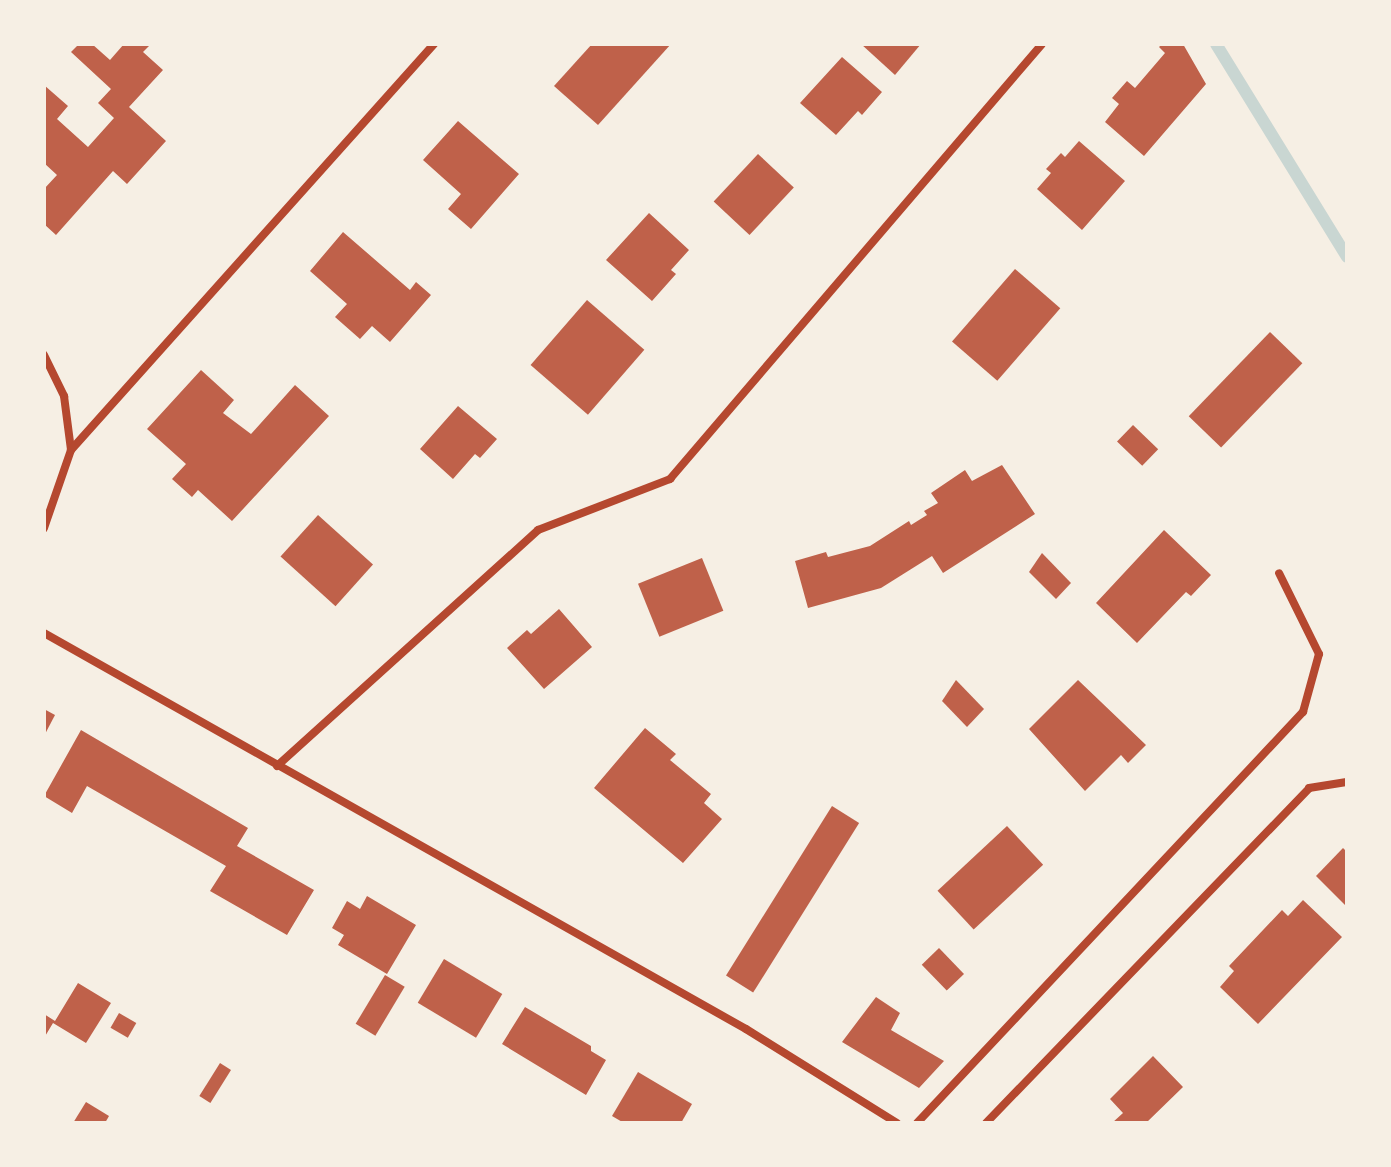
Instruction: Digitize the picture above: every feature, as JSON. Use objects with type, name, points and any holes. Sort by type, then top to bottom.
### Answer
[{"type":"street","points":[[44,528],[71,450],[434,44]]},
{"type":"street","points":[[277,766],[538,530],[670,479],[1042,44]]},
{"type":"street","points":[[44,355],[64,396],[71,450]]},
{"type":"street","points":[[917,1123],[1303,712],[1319,654],[1279,573]]},
{"type":"street","points":[[44,633],[746,1029],[897,1123]]},
{"type":"street","points":[[986,1123],[1309,788],[1347,782]]},
{"type":"building","points":[[79,44],[92,44],[110,60],[124,44],[151,44],[143,52],[163,70],[129,107],[166,141],[127,184],[113,171],[56,235],[44,224],[44,189],[57,175],[44,163],[44,85],[68,106],[57,119],[88,147],[114,118],[98,103],[111,89],[71,52]]},
{"type":"building","points":[[592,44],[671,44],[598,125],[554,86]]},
{"type":"building","points":[[861,44],[921,44],[895,75]]},
{"type":"building","points":[[1162,44],[1183,44],[1206,84],[1144,156],[1105,122],[1119,104],[1112,98],[1127,81],[1135,88],[1165,53],[1159,47]]},
{"type":"building","points":[[842,57],[882,92],[862,115],[858,111],[836,135],[800,103]]},
{"type":"building","points":[[458,121],[519,174],[471,229],[448,209],[461,194],[423,160]]},
{"type":"building","points":[[1079,141],[1125,181],[1082,230],[1037,189],[1051,173],[1046,169],[1061,153],[1065,157]]},
{"type":"building","points":[[758,154],[794,187],[750,235],[714,202]]},
{"type":"building","points":[[649,213],[689,250],[671,270],[676,274],[652,301],[606,260]]},
{"type":"building","points":[[343,232],[410,290],[416,282],[431,295],[390,342],[372,326],[360,339],[335,317],[347,304],[310,271]]},
{"type":"building","points":[[1015,269],[1060,308],[997,381],[952,341]]},
{"type":"building","points":[[587,300],[644,350],[588,415],[531,365]]},
{"type":"building","points":[[1270,332],[1302,363],[1221,447],[1189,416]]},
{"type":"building","points":[[201,370],[234,400],[223,413],[251,434],[295,385],[329,416],[232,521],[198,490],[192,497],[172,479],[186,464],[147,429]]},
{"type":"building","points":[[458,406],[497,439],[480,458],[475,454],[453,479],[420,449]]},
{"type":"building","points":[[1133,425],[1158,449],[1142,466],[1117,442]]},
{"type":"building","points":[[1002,465],[1035,514],[943,573],[932,556],[881,588],[808,608],[795,561],[826,552],[828,557],[870,546],[909,521],[911,525],[927,515],[924,511],[938,503],[931,493],[965,470],[972,481]]},
{"type":"building","points":[[318,515],[373,565],[336,606],[281,557]]},
{"type":"building","points":[[1164,530],[1211,575],[1191,596],[1186,592],[1137,643],[1096,603]]},
{"type":"building","points":[[1042,553],[1071,583],[1056,599],[1029,572]]},
{"type":"building","points":[[702,558],[723,611],[659,637],[638,584]]},
{"type":"building","points":[[559,609],[592,647],[544,689],[507,648],[527,630],[531,634]]},
{"type":"building","points":[[956,680],[984,709],[967,727],[942,701]]},
{"type":"building","points":[[1078,680],[1146,745],[1128,763],[1121,755],[1085,791],[1029,729]]},
{"type":"building","points":[[44,709],[55,715],[44,736]]},
{"type":"building","points":[[645,728],[676,754],[670,760],[711,794],[704,803],[722,819],[683,863],[594,788]]},
{"type":"building","points":[[81,730],[248,828],[237,846],[314,890],[287,935],[210,891],[226,866],[87,786],[72,813],[44,796]]},
{"type":"building","points":[[832,806],[859,823],[753,993],[726,976]]},
{"type":"building","points":[[1007,826],[1043,865],[974,930],[938,891]]},
{"type":"building","points":[[1343,848],[1347,852],[1347,907],[1316,876]]},
{"type":"building","points":[[367,896],[416,925],[387,974],[338,945],[344,935],[332,928],[347,901],[360,909]]},
{"type":"building","points":[[1303,900],[1342,937],[1258,1024],[1220,987],[1234,971],[1229,966],[1282,910],[1288,916]]},
{"type":"building","points":[[939,948],[964,974],[947,991],[922,965]]},
{"type":"building","points":[[444,959],[502,994],[476,1038],[418,1003]]},
{"type":"building","points":[[385,975],[405,987],[375,1036],[356,1024]]},
{"type":"building","points":[[78,983],[111,1003],[86,1043],[53,1023],[44,1038],[44,1014],[55,1021]]},
{"type":"building","points":[[876,997],[900,1013],[891,1030],[944,1061],[919,1088],[842,1042]]},
{"type":"building","points":[[525,1007],[591,1046],[591,1051],[606,1060],[586,1095],[502,1044]]},
{"type":"building","points":[[119,1013],[136,1023],[128,1038],[111,1028]]},
{"type":"building","points":[[1153,1056],[1183,1087],[1146,1123],[1112,1123],[1123,1113],[1110,1099]]},
{"type":"building","points":[[220,1063],[231,1070],[210,1103],[199,1096]]},
{"type":"building","points":[[638,1072],[692,1104],[681,1123],[624,1123],[612,1116]]},
{"type":"building","points":[[86,1102],[109,1116],[105,1123],[73,1123]]},
{"type":"waterway","points":[[1216,44],[1347,257]]}]
